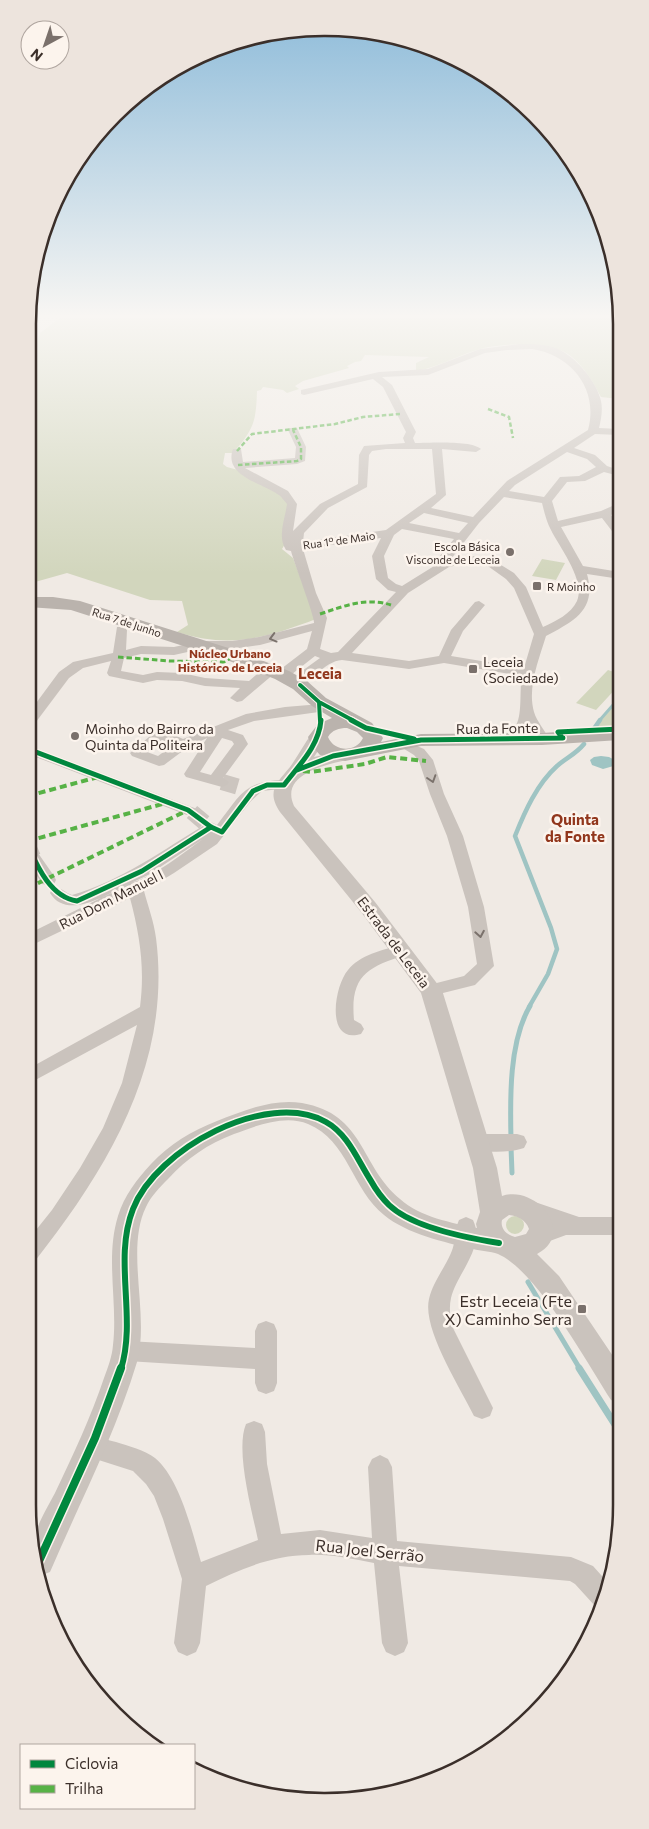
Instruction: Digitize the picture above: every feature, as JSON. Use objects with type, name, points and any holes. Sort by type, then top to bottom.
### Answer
[{"type":"main road","name":"Rua 7 de Junho","points":[[36,602],[74,605],[201,645],[287,678]]},
{"type":"main road","points":[[287,678],[320,705],[363,726],[372,738],[372,743],[354,753],[329,751],[322,747],[319,734],[322,720],[320,705]]},
{"type":"main road","points":[[319,734],[333,724],[342,722],[363,726]]},
{"type":"main road","name":"Rua da Fonte","points":[[363,726],[418,741]]},
{"type":"main road","name":"Rua da Fonte","points":[[354,753],[418,741],[542,739],[613,734]]},
{"type":"street","points":[[396,403],[411,432],[408,438],[412,446]]},
{"type":"street","points":[[593,431],[597,419],[597,403]]},
{"type":"street","points":[[238,465],[298,461],[301,459],[301,447],[293,430]]},
{"type":"street","points":[[445,564],[445,557],[500,493],[511,484],[593,431],[613,432]]},
{"type":"street","points":[[287,678],[313,651],[320,624],[320,614],[310,594],[297,549],[298,532],[316,513],[363,485],[364,455],[368,448],[448,446],[476,449]]},
{"type":"street","name":"Rua 1º de Maio","points":[[297,549],[389,533],[422,509],[441,495],[437,447]]},
{"type":"street","points":[[548,450],[564,451],[591,457],[603,468],[613,471]]},
{"type":"street","points":[[237,451],[238,465],[249,476],[284,493],[292,504],[292,516],[287,526],[287,541],[289,548],[297,549]]},
{"type":"street","points":[[536,467],[562,476],[564,479],[581,479],[603,468]]},
{"type":"street","points":[[547,501],[564,479]]},
{"type":"street","points":[[500,493],[547,501]]},
{"type":"street","points":[[540,634],[569,620],[581,607],[586,588],[554,525],[547,501]]},
{"type":"street","points":[[422,509],[475,521]]},
{"type":"street","points":[[554,525],[605,514],[613,509]]},
{"type":"street","points":[[605,514],[613,524]]},
{"type":"street","points":[[400,525],[462,537]]},
{"type":"street","points":[[389,533],[378,556],[382,580],[392,587],[404,590]]},
{"type":"street","points":[[121,630],[119,654],[114,673],[143,679],[157,676],[182,677],[205,682],[250,685],[287,678],[336,656],[404,590],[445,564],[471,559],[483,560],[493,564],[510,576],[520,587],[540,634],[526,698],[528,714],[526,723],[521,730],[507,740]]},
{"type":"street","points":[[578,569],[613,575]]},
{"type":"street","points":[[444,659],[450,639],[479,606]]},
{"type":"street","points":[[36,713],[64,676],[78,665],[141,650],[186,650],[201,645],[232,645],[260,641],[320,624]]},
{"type":"street","points":[[313,651],[336,656],[409,665],[444,659],[530,673]]},
{"type":"street","points":[[237,698],[250,685]]},
{"type":"street","points":[[182,744],[251,717],[320,705]]},
{"type":"street","points":[[528,714],[542,739]]},
{"type":"street","points":[[216,732],[238,738],[241,744],[218,781],[191,774],[216,732]]},
{"type":"street","points":[[291,778],[319,734]]},
{"type":"street","points":[[418,741],[420,752],[426,760],[437,794],[455,836],[476,907],[486,966],[469,982],[431,990]]},
{"type":"street","points":[[36,752],[192,812]]},
{"type":"street","points":[[291,778],[325,759],[354,753]]},
{"type":"street","name":"Rua Dom Manuel I","points":[[36,937],[160,875],[200,849],[212,827],[246,789],[291,778]]},
{"type":"street","name":"Estrada de Leceia","points":[[291,778],[282,799],[286,808],[368,907],[431,990],[441,1018],[476,1142],[486,1168],[491,1215]]},
{"type":"street","points":[[58,893],[63,898],[71,901],[77,901],[92,895],[151,866],[212,827]]},
{"type":"street","points":[[36,862],[48,880]]},
{"type":"street","points":[[36,1245],[69,1203],[94,1164],[114,1126],[129,1090],[144,1040],[151,999],[151,955],[142,905],[135,887]]},
{"type":"street","points":[[355,1029],[346,1023],[343,1006],[346,986],[355,971],[368,962],[400,950]]},
{"type":"street","points":[[36,1073],[149,1010]]},
{"type":"street","points":[[41,1556],[114,1393],[127,1351],[127,1234],[133,1207],[147,1186],[176,1154],[201,1136],[260,1115],[274,1112],[303,1112],[326,1122],[347,1140],[381,1195],[390,1206],[416,1222],[439,1228],[465,1231],[482,1241],[524,1248],[538,1238],[565,1226],[613,1226]]},
{"type":"street","points":[[476,1142],[509,1141]]},
{"type":"street","name":"Estrada de Leceia","points":[[486,1168],[503,1188],[526,1207]]},
{"type":"street","points":[[482,1408],[444,1334],[437,1313],[442,1287],[460,1256],[465,1231],[491,1215],[502,1205],[516,1204],[578,1226]]},
{"type":"street","points":[[526,1207],[538,1218],[541,1230],[538,1238],[543,1268],[550,1284]]},
{"type":"street","points":[[491,1215],[490,1231],[504,1245],[533,1266],[550,1284],[613,1379]]},
{"type":"street","points":[[266,1331],[266,1383]]},
{"type":"street","points":[[127,1351],[266,1359]]},
{"type":"street","points":[[254,1432],[255,1464],[272,1548]]},
{"type":"street","points":[[91,1447],[145,1465],[157,1478],[166,1494],[194,1579],[187,1643]]},
{"type":"street","points":[[380,1467],[385,1552],[396,1643]]},
{"type":"street","name":"Rua Joel Serrão","points":[[194,1579],[208,1571],[272,1548],[301,1543],[324,1543],[385,1552],[571,1569],[584,1575],[599,1591]]},
{"type":"green space","points":[[36,403],[256,403],[255,418],[250,431],[233,453],[225,453],[223,464],[282,494],[289,506],[285,544],[282,549],[293,558],[316,619],[264,636],[248,639],[214,640],[196,637],[177,632],[188,625],[182,601],[150,600],[67,573],[36,582]]},
{"type":"green space","points":[[542,559],[565,563],[556,580],[532,576]]},
{"type":"green space","points":[[608,670],[613,672],[613,692],[596,710],[576,703]]},
{"type":"green space","points":[[613,706],[613,732],[588,734]]},
{"type":"green space","points":[[515,1216],[521,1219],[524,1225],[521,1231],[515,1234],[509,1231],[506,1225],[509,1219]]},
{"type":"water","points":[[594,757],[609,757],[613,759],[613,766],[603,769],[592,765],[590,760]]},
{"type":"waterway","points":[[599,721],[613,705]]},
{"type":"waterway","points":[[593,730],[600,720]]},
{"type":"waterway","points":[[529,1007],[548,974],[557,949],[551,928],[515,836],[527,808],[543,781],[557,766],[578,751],[584,744]]},
{"type":"waterway","points":[[511,1139],[511,1089],[514,1053],[523,1020],[530,1006]]},
{"type":"waterway","points":[[511,1147],[512,1173]]},
{"type":"waterway","points":[[528,1282],[580,1369]]},
{"type":"waterway","points":[[579,1368],[613,1421]]},
{"type":"tunnel","points":[[222,782],[239,787]]},
{"type":"tunnel","points":[[192,812],[205,823]]},
{"type":"marked path","points":[[488,409],[509,417],[513,438]]},
{"type":"marked path","points":[[237,451],[252,434],[335,424],[363,417],[400,414]]},
{"type":"marked path","points":[[238,465],[297,461],[301,459],[301,447],[293,430]]},
{"type":"marked path","points":[[320,614],[356,603],[373,601],[391,605]]},
{"type":"marked path","points":[[118,657],[170,661],[224,662],[234,656]]},
{"type":"marked path","points":[[303,771],[311,772],[365,764],[387,757],[426,761]]},
{"type":"marked path","points":[[36,794],[98,777]]},
{"type":"marked path","points":[[36,839],[166,803]]},
{"type":"marked path","points":[[36,884],[188,810]]},
{"type":"cycle path","points":[[300,685],[319,702],[366,728],[414,739]]},
{"type":"cycle path","points":[[36,752],[188,810],[211,827],[222,832],[253,791],[267,785],[284,785],[306,757],[317,738],[320,727],[319,702]]},
{"type":"cycle path","points":[[561,736],[558,732],[613,729]]},
{"type":"cycle path","points":[[297,770],[333,756],[421,740],[563,738]]},
{"type":"cycle path","points":[[36,862],[54,889],[69,900],[77,901],[142,871],[211,827]]},
{"type":"cycle path","points":[[41,1556],[95,1438],[115,1388],[125,1356],[127,1334],[126,1245],[130,1217],[136,1201],[148,1184],[183,1149],[218,1130],[272,1113],[293,1112],[314,1116],[328,1123],[340,1133],[349,1144],[380,1195],[399,1213],[442,1230],[499,1243]]},
{"type":"place","name":"Escola Básica Visconde de Leceia","points":[[510,552]]},
{"type":"place","name":"R Moinho","points":[[537,586]]},
{"type":"place","name":"Leceia (Sociedade)","points":[[473,669]]},
{"type":"place","name":"Moinho do Bairro da Quinta da Politeira","points":[[75,736]]},
{"type":"place","name":"Estr Leceia (Fte X) Caminho Serra","points":[[582,1309]]},
{"type":"district","name":"Núcleo Urbano Histórico de Leceia","points":[[230,660]]},
{"type":"district","name":"Leceia","points":[[320,673]]},
{"type":"district","name":"Quinta da Fonte","points":[[575,828]]}]
